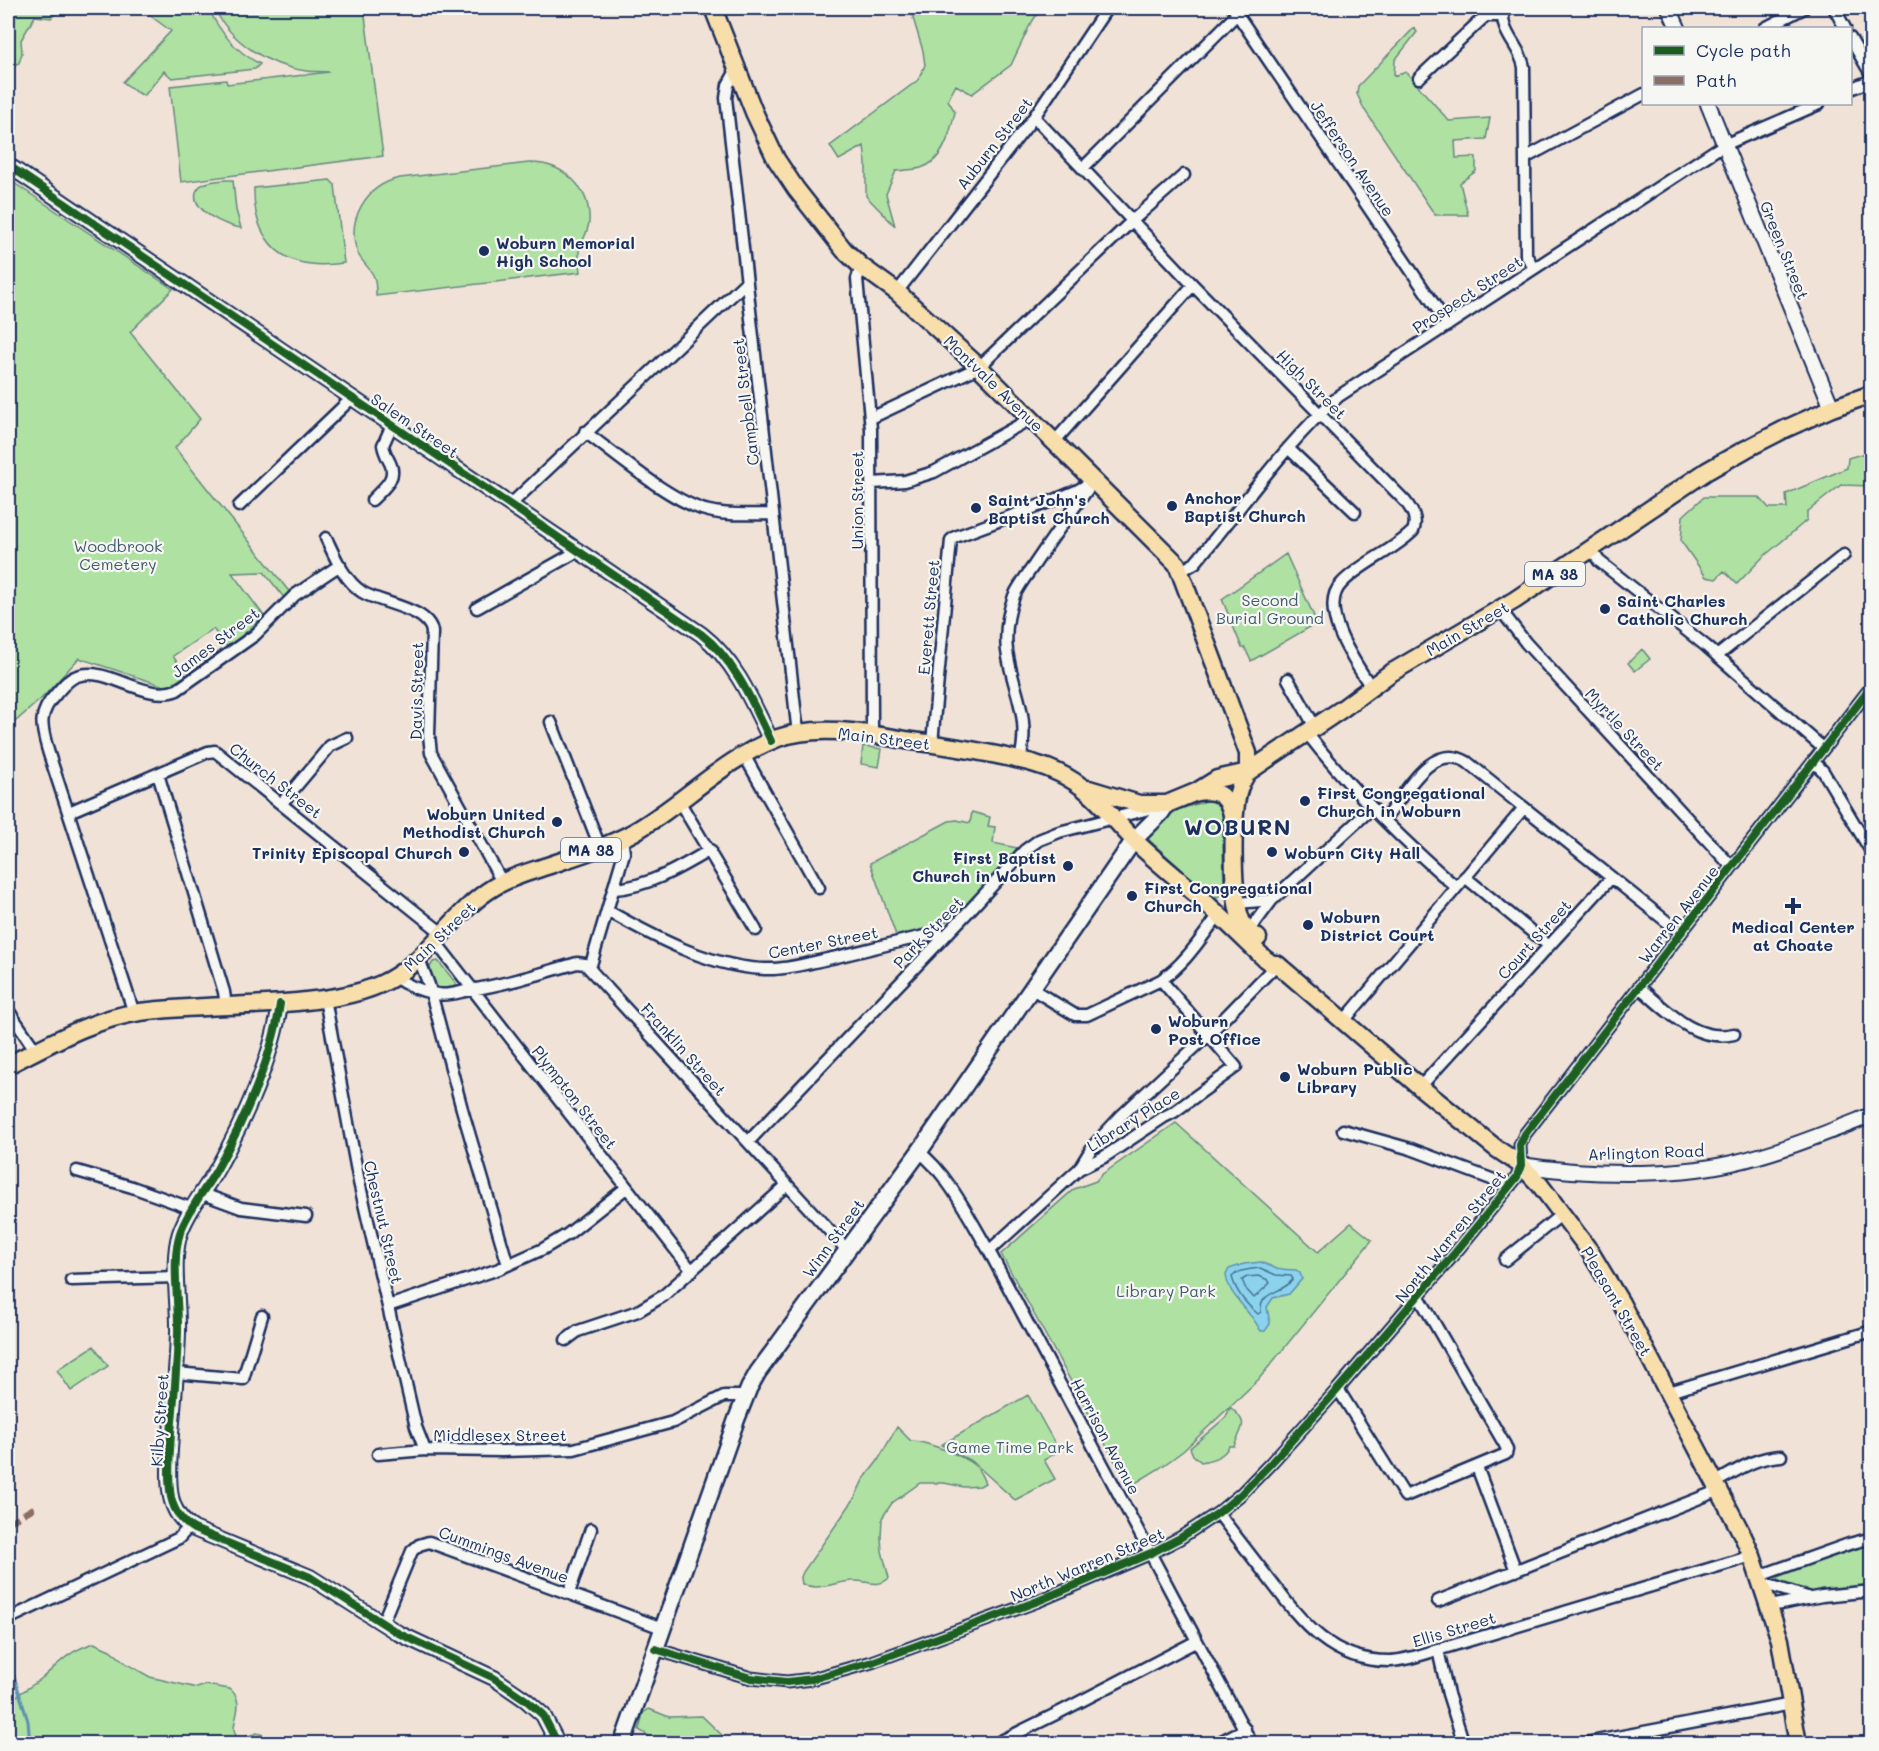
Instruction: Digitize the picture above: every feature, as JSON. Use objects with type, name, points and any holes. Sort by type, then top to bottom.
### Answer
[{"type":"main road","name":"Montvale Avenue","points":[[717,10],[737,69],[770,147],[782,169],[844,250],[861,266],[897,292],[979,367],[1175,561],[1181,571],[1248,753],[1248,772]]},
{"type":"main road","name":"Main Street","points":[[8,1065],[88,1026],[134,1013],[280,1004],[325,999],[367,990],[395,977],[419,959],[474,901],[502,882],[622,838],[650,823],[744,755],[771,741],[798,734],[830,732],[872,735],[1020,760],[1054,770],[1087,789],[1139,804],[1167,804],[1196,792],[1225,776],[1248,772],[1371,687],[1422,654],[1500,609],[1688,483],[1735,455],[1832,408],[1872,394]]},
{"type":"main road","points":[[1234,823],[1239,787],[1248,772]]},
{"type":"main road","name":"Main Street","points":[[1087,789],[1134,840]]},
{"type":"main road","points":[[1196,792],[1214,792],[1222,795],[1230,805],[1234,823]]},
{"type":"main road","name":"Winn Street","points":[[622,1743],[746,1396],[762,1366],[919,1152],[1134,840],[1167,804]]},
{"type":"main road","name":"Pleasant Street","points":[[1234,823],[1238,903],[1242,921],[1249,931],[1272,953],[1277,964],[1343,1022],[1420,1088],[1497,1149],[1521,1165],[1563,1214],[1589,1250],[1621,1303],[1669,1392],[1752,1556],[1770,1606],[1783,1653],[1798,1743]]},
{"type":"main road","name":"Pleasant Street","points":[[1134,840],[1202,899],[1265,959],[1272,964],[1277,964]]},
{"type":"main road","points":[[1202,899],[1221,904],[1238,903]]},
{"type":"street","name":"Auburn Street","points":[[897,292],[1034,117],[1107,8]]},
{"type":"street","points":[[1669,8],[1678,27]]},
{"type":"street","points":[[1767,27],[1804,8]]},
{"type":"street","points":[[1834,8],[1844,27]]},
{"type":"street","points":[[1083,168],[1237,10]]},
{"type":"street","name":"Jefferson Avenue","points":[[1237,10],[1448,325]]},
{"type":"street","points":[[1419,78],[1483,18],[1504,12],[1506,32],[1519,52],[1524,67],[1526,255],[1534,268]]},
{"type":"street","points":[[1852,40],[1872,78],[1852,89]]},
{"type":"street","name":"Campbell Street","points":[[737,69],[728,85],[726,98],[798,734]]},
{"type":"street","points":[[1525,158],[1642,95]]},
{"type":"street","name":"Green Street","points":[[1708,105],[1832,408]]},
{"type":"street","name":"Prospect Street","points":[[1181,571],[1195,563],[1288,448],[1339,396],[1725,145],[1817,105]]},
{"type":"street","name":"High Street","points":[[1034,117],[1193,285],[1405,501],[1412,511],[1415,526],[1409,534],[1344,580],[1336,592],[1336,618],[1341,637],[1371,687]]},
{"type":"street","name":"Salem Street","points":[[8,165],[693,628],[714,644],[727,659],[771,741]]},
{"type":"street","points":[[870,418],[979,367],[1132,221],[1184,176]]},
{"type":"street","name":"Union Street","points":[[861,266],[857,279],[870,418],[872,483],[872,735]]},
{"type":"street","points":[[510,505],[746,282]]},
{"type":"street","points":[[1054,441],[1193,285]]},
{"type":"street","points":[[239,506],[352,398]]},
{"type":"street","points":[[872,483],[900,482],[929,474],[1032,418]]},
{"type":"street","points":[[372,500],[393,475],[393,469],[383,447],[392,425]]},
{"type":"street","points":[[585,432],[659,486],[692,505],[718,513],[773,514]]},
{"type":"street","points":[[1288,448],[1355,512]]},
{"type":"street","points":[[1020,760],[1024,744],[1023,716],[1006,639],[1014,596],[1050,541],[1094,481]]},
{"type":"street","name":"Everett Street","points":[[932,744],[951,540],[1075,492],[1094,481]]},
{"type":"street","name":"Davis Street","points":[[326,538],[353,584],[376,599],[422,615],[430,624],[432,632],[429,735],[431,753],[502,882]]},
{"type":"street","points":[[1591,549],[1599,561],[1717,656],[1823,748]]},
{"type":"street","points":[[477,608],[578,551]]},
{"type":"street","points":[[1717,656],[1844,555]]},
{"type":"street","name":"James Street","points":[[69,812],[47,745],[42,718],[52,698],[70,680],[82,675],[100,676],[157,693],[177,690],[255,635],[295,595],[340,564]]},
{"type":"street","name":"Myrtle Street","points":[[1500,609],[1526,643],[1732,867]]},
{"type":"street","points":[[1288,679],[1311,730],[1334,766],[1412,848],[1456,887]]},
{"type":"street","name":"Warren Avenue","points":[[1521,1165],[1520,1145],[1523,1136],[1823,748],[1868,700],[1872,686]]},
{"type":"street","points":[[551,722],[600,847]]},
{"type":"street","points":[[282,803],[330,746],[347,738]]},
{"type":"street","name":"Church Street","points":[[69,812],[213,751],[282,803],[438,937]]},
{"type":"street","points":[[744,755],[819,888]]},
{"type":"street","points":[[1384,820],[1420,773],[1433,763],[1448,757],[1459,758],[1467,762],[1680,933]]},
{"type":"street","points":[[1813,761],[1823,771],[1872,853]]},
{"type":"street","points":[[158,774],[224,992],[226,1006]]},
{"type":"street","points":[[679,801],[756,930]]},
{"type":"street","name":"Park Street","points":[[748,1142],[1030,846],[1059,832],[1167,804]]},
{"type":"street","points":[[1249,931],[1272,900],[1372,808]]},
{"type":"street","points":[[1343,1022],[1523,809]]},
{"type":"street","points":[[69,812],[134,1013]]},
{"type":"street","points":[[395,977],[410,987],[446,994],[531,977],[577,963],[585,964],[590,968],[624,853],[622,838]]},
{"type":"street","points":[[614,889],[631,886],[674,871],[710,850]]},
{"type":"street","points":[[1465,877],[1548,945]]},
{"type":"street","name":"Court Street","points":[[1420,1088],[1611,878]]},
{"type":"street","points":[[1238,903],[1272,900]]},
{"type":"street","name":"Center Street","points":[[608,911],[684,949],[752,968],[783,968],[930,935],[945,936]]},
{"type":"street","points":[[1032,989],[1070,1013],[1081,1016],[1161,980],[1180,965],[1218,916]]},
{"type":"street","name":"Plympton Street","points":[[438,937],[473,990],[692,1271]]},
{"type":"street","points":[[419,959],[431,992],[462,1109],[508,1265]]},
{"type":"street","name":"Library Place","points":[[1079,1168],[1093,1146],[1121,1116],[1209,1035],[1277,964]]},
{"type":"street","name":"Franklin Street","points":[[590,968],[847,1250]]},
{"type":"street","points":[[1161,980],[1209,1035]]},
{"type":"street","points":[[1639,987],[1683,1024],[1694,1030],[1715,1037],[1734,1034]]},
{"type":"street","name":"Chestnut Street","points":[[325,999],[352,1151],[416,1427],[425,1450]]},
{"type":"street","name":"Kilby Street","points":[[189,1526],[173,1506],[169,1469],[179,1324],[177,1250],[179,1238],[184,1224],[228,1148],[247,1107],[274,1035],[280,1004]]},
{"type":"street","points":[[8,1010],[36,1051]]},
{"type":"street","name":"Library Place","points":[[1079,1168],[1104,1157],[1174,1112],[1236,1067],[1209,1035]]},
{"type":"street","name":"Arlington Road","points":[[1521,1165],[1554,1170],[1624,1172],[1673,1171],[1715,1166],[1766,1154],[1872,1115]]},
{"type":"street","points":[[1343,1130],[1411,1149],[1510,1186]]},
{"type":"street","name":"Harrison Avenue","points":[[919,1152],[931,1160],[948,1184],[989,1251],[1252,1743]]},
{"type":"street","name":"North Warren Street","points":[[655,1649],[751,1678],[787,1682],[805,1680],[875,1661],[1038,1601],[1151,1553],[1193,1531],[1241,1494],[1272,1463],[1338,1389],[1510,1186],[1517,1177],[1521,1165]]},
{"type":"street","points":[[989,1251],[1079,1168]]},
{"type":"street","points":[[77,1171],[132,1187],[193,1209]]},
{"type":"street","points":[[566,1340],[578,1331],[643,1309],[663,1296],[787,1185]]},
{"type":"street","points":[[388,1306],[508,1265],[552,1245],[626,1188]]},
{"type":"street","points":[[202,1194],[241,1208],[306,1216]]},
{"type":"street","points":[[1505,1260],[1563,1214]]},
{"type":"street","points":[[71,1280],[177,1277]]},
{"type":"street","points":[[1338,1389],[1404,1496],[1506,1453],[1505,1445],[1418,1295]]},
{"type":"street","points":[[176,1373],[243,1378],[262,1316]]},
{"type":"street","points":[[1669,1392],[1872,1331]]},
{"type":"street","name":"Middlesex Street","points":[[378,1454],[425,1450],[502,1451],[580,1448],[673,1422],[723,1397],[746,1396]]},
{"type":"street","points":[[1438,1601],[1516,1571],[1718,1486],[1754,1461],[1781,1456]]},
{"type":"street","points":[[1477,1467],[1516,1571]]},
{"type":"street","name":"Ellis Street","points":[[1218,1513],[1296,1615],[1313,1632],[1328,1644],[1357,1656],[1389,1661],[1414,1657],[1752,1556]]},
{"type":"street","points":[[8,1619],[179,1538],[189,1526],[310,1577],[382,1624],[504,1684],[543,1715],[558,1743]]},
{"type":"street","points":[[569,1593],[591,1528]]},
{"type":"street","points":[[1761,1580],[1849,1544],[1872,1538]]},
{"type":"street","name":"Cummings Avenue","points":[[382,1624],[412,1551],[425,1543],[435,1544],[662,1628]]},
{"type":"street","points":[[1761,1580],[1800,1596],[1816,1597]]},
{"type":"street","points":[[1770,1606],[1816,1597],[1872,1591]]},
{"type":"street","points":[[995,1743],[1197,1641]]},
{"type":"street","points":[[1438,1650],[1448,1694],[1464,1743]]},
{"type":"street","points":[[1580,1743],[1627,1739],[1792,1704]]},
{"type":"street","points":[[1216,1743],[1245,1729]]},
{"type":"green space","points":[[8,8],[61,8],[51,18],[35,16],[21,40],[22,53],[19,63],[8,67]]},
{"type":"green space","points":[[144,8],[208,8],[229,40],[260,64],[255,69],[172,78],[164,71],[144,96],[123,82],[171,31]]},
{"type":"green space","points":[[214,8],[364,8],[383,156],[181,182],[170,86],[226,80],[227,84],[329,72],[292,68],[265,58],[241,42],[221,20]]},
{"type":"green space","points":[[910,8],[1041,8],[1030,25],[1011,65],[972,94],[956,85],[948,100],[955,112],[941,153],[921,168],[896,171],[886,194],[895,226],[866,196],[864,146],[839,160],[830,146],[918,80],[925,65]]},
{"type":"green space","points":[[1414,28],[1417,32],[1395,60],[1394,76],[1406,72],[1449,121],[1490,118],[1486,139],[1455,141],[1456,158],[1476,157],[1476,171],[1460,183],[1468,215],[1435,215],[1364,109],[1357,94],[1358,86]]},
{"type":"green space","points":[[529,163],[553,167],[563,172],[580,188],[585,198],[589,222],[579,250],[581,272],[376,296],[374,277],[358,254],[354,229],[361,206],[377,188],[400,178]]},
{"type":"green space","name":"Woodbrook Cemetery","points":[[8,179],[173,289],[130,332],[200,419],[175,448],[291,594],[285,599],[264,572],[232,573],[264,616],[228,648],[213,629],[173,656],[186,676],[167,687],[79,658],[42,698],[8,728]]},
{"type":"green space","points":[[233,180],[236,210],[241,228],[211,216],[204,211],[196,199],[196,192],[201,186]]},
{"type":"green space","points":[[330,180],[335,185],[344,263],[315,265],[285,256],[267,239],[261,228],[254,202],[254,188]]},
{"type":"green space","points":[[1871,451],[1871,486],[1841,485],[1807,512],[1807,520],[1762,558],[1737,584],[1724,571],[1716,579],[1706,577],[1681,541],[1683,516],[1704,497],[1759,497],[1769,508],[1787,508],[1786,494],[1847,468],[1848,458]]},
{"type":"green space","name":"Second Burial Ground","points":[[1286,554],[1317,623],[1251,661],[1245,648],[1242,648],[1222,599]]},
{"type":"green space","points":[[1642,649],[1650,659],[1635,671],[1628,663]]},
{"type":"green space","points":[[863,746],[882,749],[879,767],[861,764]]},
{"type":"green space","points":[[1213,799],[1218,800],[1222,809],[1224,891],[1217,897],[1210,895],[1148,839],[1150,831],[1177,810]]},
{"type":"green space","points":[[972,812],[990,817],[988,826],[995,827],[993,843],[1017,848],[956,916],[897,938],[870,863],[949,821],[970,823]]},
{"type":"green space","points":[[438,961],[456,983],[453,989],[435,990],[428,970],[433,962]]},
{"type":"green space","name":"Library Park","points":[[1176,1123],[1318,1252],[1351,1223],[1372,1240],[1258,1380],[1183,1451],[1129,1487],[1001,1254],[1074,1189],[1096,1181],[1101,1175]]},
{"type":"green space","points":[[94,1346],[108,1366],[71,1391],[57,1370]]},
{"type":"green space","name":"Game Time Park","points":[[1028,1395],[1059,1451],[1044,1460],[1055,1479],[1015,1500],[973,1462],[941,1445]]},
{"type":"green space","points":[[1230,1407],[1242,1422],[1242,1429],[1234,1446],[1229,1446],[1217,1457],[1201,1462],[1193,1455],[1190,1448],[1226,1417]]},
{"type":"green space","points":[[897,1427],[911,1441],[945,1450],[970,1462],[978,1470],[985,1483],[980,1486],[964,1487],[944,1483],[920,1483],[892,1503],[882,1518],[882,1551],[889,1578],[885,1581],[876,1584],[847,1581],[815,1587],[802,1584],[803,1572],[854,1499],[863,1480],[877,1462]]},
{"type":"green space","points":[[1871,1544],[1871,1587],[1810,1593],[1797,1591],[1778,1580],[1784,1573]]},
{"type":"green space","points":[[94,1643],[110,1650],[127,1664],[150,1677],[197,1688],[206,1685],[230,1689],[238,1702],[235,1734],[239,1739],[257,1733],[263,1735],[271,1743],[8,1743],[8,1703],[71,1653]]},
{"type":"green space","points":[[649,1709],[669,1717],[702,1716],[730,1743],[670,1743],[655,1740],[639,1730],[643,1713]]},
{"type":"water","points":[[1261,1262],[1277,1269],[1296,1270],[1302,1279],[1289,1294],[1273,1298],[1267,1307],[1270,1324],[1265,1331],[1261,1331],[1235,1296],[1226,1275],[1229,1269]]},
{"type":"waterway","points":[[8,1657],[28,1721],[30,1744]]},
{"type":"marked path","points":[[8,1523],[39,1505]]},
{"type":"cycle path","points":[[8,165],[701,634],[724,656],[733,669],[750,697],[771,741]]},
{"type":"cycle path","points":[[655,1649],[751,1678],[787,1682],[812,1679],[872,1662],[1038,1601],[1151,1553],[1180,1538],[1218,1513],[1241,1494],[1338,1389],[1517,1177],[1521,1165],[1520,1145],[1525,1134],[1872,686]]},
{"type":"cycle path","points":[[280,1004],[271,1045],[247,1110],[217,1169],[187,1216],[177,1244],[178,1333],[169,1465],[172,1502],[179,1516],[194,1529],[310,1577],[398,1633],[494,1678],[543,1715],[558,1744]]},
{"type":"place","name":"Woburn Memorial High School","points":[[484,251]]},
{"type":"place","name":"Anchor Baptist Church","points":[[1172,506]]},
{"type":"place","name":"Saint John's Baptist Church","points":[[976,508]]},
{"type":"place","name":"Saint Charles Catholic Church","points":[[1605,609]]},
{"type":"place","name":"First Congregational Church in Woburn","points":[[1305,801]]},
{"type":"place","name":"Woburn United Methodist Church","points":[[557,822]]},
{"type":"place","name":"Trinity Episcopal Church","points":[[464,852]]},
{"type":"place","name":"Woburn City Hall","points":[[1272,852]]},
{"type":"place","name":"First Baptist Church in Woburn","points":[[1068,866]]},
{"type":"place","name":"First Congregational Church","points":[[1132,896]]},
{"type":"place","name":"Medical Center at Choate","points":[[1793,906]]},
{"type":"place","name":"Woburn District Court","points":[[1308,925]]},
{"type":"place","name":"Woburn Post Office","points":[[1156,1029]]},
{"type":"place","name":"Woburn Public Library","points":[[1285,1077]]},
{"type":"district","name":"WOBURN","points":[[1238,826]]}]
